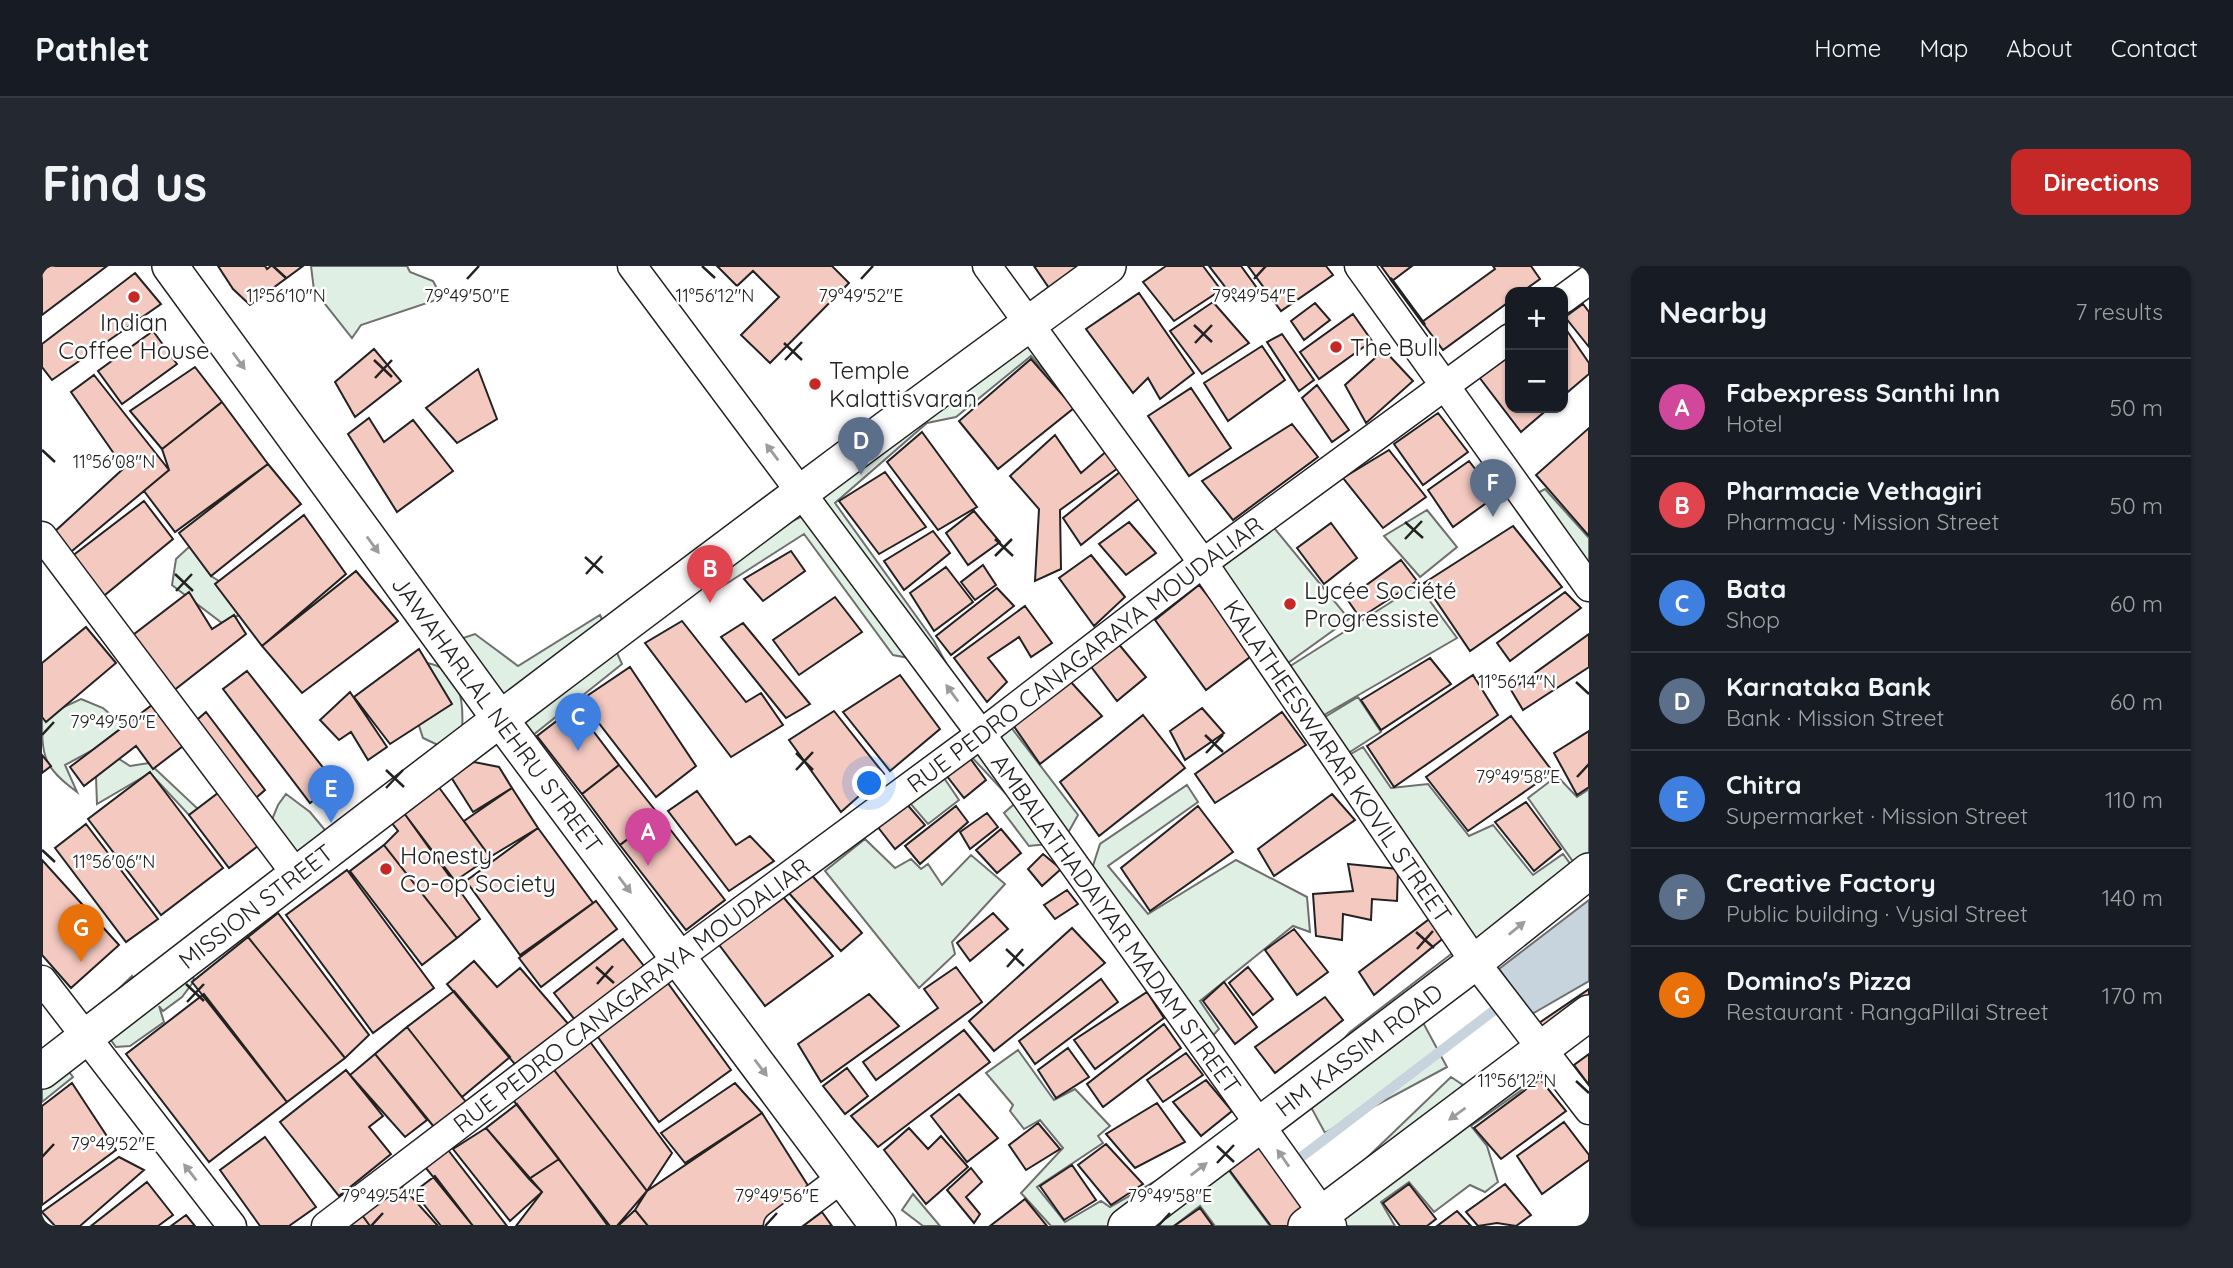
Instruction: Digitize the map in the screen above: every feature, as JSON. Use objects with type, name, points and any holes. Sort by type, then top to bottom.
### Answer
[{"type":"street","name":"JAWAHARLAL NEHRU STREET","points":[[170,266],[500,719],[878,1226]]},
{"type":"street","name":"AMBALATHADAIYAR MADAM STREET","points":[[632,266],[981,734],[1259,1123],[1320,1222]]},
{"type":"street","name":"KALATHEESWARAR KOVIL STREET","points":[[987,266],[1203,563],[1475,962],[1589,1110]]},
{"type":"street","name":"MISSION STREET","points":[[42,1071],[500,719],[802,491],[1108,266]]},
{"type":"street","points":[[1359,266],[1447,384],[1589,587]]},
{"type":"street","points":[[1568,295],[1589,280]]},
{"type":"street","name":"RUE PEDRO CANAGARAYA MOUDALIAR","points":[[326,1226],[679,957],[981,734],[1203,563],[1505,342]]},
{"type":"street","points":[[42,536],[296,874]]},
{"type":"street","name":"HM KASSIM ROAD","points":[[1126,1226],[1475,962],[1589,870]]},
{"type":"street","points":[[42,980],[84,1038],[232,1226]]},
{"type":"street","points":[[1320,1222],[1533,1040],[1589,1013]]},
{"type":"street","points":[[778,1226],[842,1178]]},
{"type":"green space","points":[[311,266],[407,266],[410,272],[433,281],[442,298],[361,325],[352,338],[314,290]]},
{"type":"green space","points":[[1029,328],[1113,449],[1031,356],[956,417],[927,423],[835,503],[934,641],[974,714],[810,492]]},
{"type":"green space","points":[[1545,489],[1589,538],[1589,581],[1530,497]]},
{"type":"green space","points":[[1427,510],[1457,547],[1420,577],[1384,536]]},
{"type":"green space","points":[[813,511],[920,660],[893,655],[804,534],[712,593],[719,557]]},
{"type":"green space","points":[[1270,523],[1349,619],[1281,668],[1212,563]]},
{"type":"green space","points":[[190,546],[215,553],[211,576],[259,606],[222,623],[172,585],[176,559]]},
{"type":"green space","points":[[1418,585],[1457,638],[1317,719],[1284,670]]},
{"type":"green space","points":[[600,615],[622,664],[532,736],[688,941],[677,950],[457,640],[475,634],[518,666]]},
{"type":"green space","points":[[427,663],[438,666],[454,679],[461,698],[462,731],[438,745],[423,738],[411,701]]},
{"type":"green space","points":[[1358,697],[1381,732],[1339,759],[1315,723]]},
{"type":"green space","points":[[81,699],[103,708],[124,726],[93,750],[65,765],[77,792],[57,775],[47,760],[42,717]]},
{"type":"green space","points":[[1004,718],[1078,815],[1063,842],[985,733]]},
{"type":"green space","points":[[980,736],[1018,790],[1007,795],[967,752],[940,772],[959,800],[928,824],[903,795]]},
{"type":"green space","points":[[1363,747],[1391,788],[1428,784],[1469,836],[1493,825],[1533,875],[1563,854],[1577,873],[1474,956],[1342,759]]},
{"type":"green space","points":[[116,757],[130,766],[149,763],[198,809],[189,815],[150,773],[97,804],[96,777]]},
{"type":"green space","points":[[1557,776],[1577,797],[1589,789],[1589,863],[1579,870],[1528,798]]},
{"type":"green space","points":[[1187,785],[1198,802],[1108,866],[1148,914],[1236,860],[1307,897],[1310,932],[1293,926],[1200,1001],[1219,1029],[1207,1042],[1089,878],[1100,844]]},
{"type":"green space","points":[[286,794],[310,812],[330,836],[297,860],[268,829]]},
{"type":"green space","points":[[1022,797],[1057,843],[1029,846],[1004,813]]},
{"type":"green space","points":[[865,839],[895,868],[911,859],[921,869],[928,864],[942,885],[971,855],[1005,884],[952,942],[955,954],[919,988],[825,871]]},
{"type":"green space","points":[[1455,951],[1473,971],[1420,1017],[1447,1067],[1325,1133],[1300,1087],[1350,1032]]},
{"type":"green space","points":[[191,966],[194,981],[182,997],[163,1011],[159,1006],[164,1022],[130,1046],[116,1047],[100,1025],[105,1002],[132,976],[151,996]]},
{"type":"green space","points":[[1018,1050],[1054,1100],[1075,1089],[1110,1126],[1098,1136],[1103,1143],[1037,1187],[1065,1222],[1101,1201],[1110,1207],[1255,1124],[1120,1226],[1051,1226],[1021,1193],[1063,1148],[1040,1120],[1024,1129],[1010,1111],[1013,1105],[986,1073]]},
{"type":"green space","points":[[42,1057],[58,1058],[73,1077],[42,1102]]},
{"type":"green space","points":[[1549,1061],[1553,1068],[1471,1126],[1487,1146],[1498,1182],[1485,1192],[1470,1185],[1434,1212],[1409,1182],[1381,1202],[1395,1226],[1343,1226],[1349,1175],[1451,1077],[1484,1099]]},
{"type":"green space","points":[[1221,1160],[1270,1226],[1215,1226],[1200,1206],[1174,1226],[1129,1226]]},
{"type":"green space","points":[[913,1194],[940,1226],[923,1226],[902,1210]]},
{"type":"shaded area","points":[[1589,900],[1589,981],[1532,1014],[1499,969]]},
{"type":"building","points":[[42,266],[107,266],[42,315]]},
{"type":"building","points":[[218,266],[265,266],[267,269],[271,266],[303,266],[250,305],[233,289]]},
{"type":"building","points":[[717,266],[832,266],[849,283],[770,363],[741,335],[779,297],[753,271],[737,286]]},
{"type":"building","points":[[1034,266],[1080,266],[1049,288]]},
{"type":"building","points":[[1166,266],[1203,266],[1221,290],[1174,321],[1143,282]]},
{"type":"building","points":[[1209,266],[1241,266],[1257,288],[1236,301]]},
{"type":"building","points":[[1248,266],[1326,266],[1333,275],[1281,311]]},
{"type":"building","points":[[1381,266],[1412,266],[1392,281]]},
{"type":"building","points":[[1493,266],[1531,266],[1540,279],[1529,287],[1505,287],[1505,305],[1443,350],[1422,322],[1495,269]]},
{"type":"building","points":[[135,273],[161,304],[52,380],[42,367],[42,344]]},
{"type":"building","points":[[1139,293],[1194,373],[1160,399],[1148,378],[1133,393],[1086,329]]},
{"type":"building","points":[[1213,302],[1249,343],[1202,374],[1170,331]]},
{"type":"building","points":[[1315,303],[1330,320],[1304,340],[1291,321]]},
{"type":"building","points":[[1583,304],[1589,312],[1589,347],[1568,321],[1568,315]]},
{"type":"building","name":"The Bull","points":[[1353,314],[1372,341],[1319,379],[1300,352]]},
{"type":"building","points":[[153,331],[177,364],[122,404],[98,371]]},
{"type":"building","points":[[1568,332],[1589,363],[1589,374],[1568,392]]},
{"type":"building","points":[[1282,334],[1314,380],[1299,391],[1267,342]]},
{"type":"building","points":[[1262,346],[1285,380],[1228,421],[1204,383]]},
{"type":"building","points":[[374,349],[401,381],[355,417],[335,382]]},
{"type":"building","points":[[1384,350],[1413,381],[1366,423],[1345,385]]},
{"type":"building","points":[[1504,357],[1505,411],[1479,377]]},
{"type":"building","points":[[1031,359],[1074,408],[998,469],[959,421]]},
{"type":"building","points":[[195,367],[222,402],[162,449],[130,411]]},
{"type":"building","points":[[478,369],[497,419],[457,443],[426,408]]},
{"type":"building","points":[[94,375],[169,470],[66,556],[52,534],[124,468],[71,392]]},
{"type":"building","points":[[1317,385],[1349,430],[1332,442],[1302,398]]},
{"type":"building","points":[[1191,388],[1231,448],[1189,476],[1148,416]]},
{"type":"building","points":[[222,402],[268,464],[175,532],[144,491],[169,470],[162,449]]},
{"type":"building","points":[[1438,413],[1468,452],[1423,485],[1394,444]]},
{"type":"building","points":[[1506,413],[1543,413],[1521,432]]},
{"type":"building","points":[[369,418],[384,442],[413,420],[453,471],[397,512],[348,434]]},
{"type":"building","points":[[1292,424],[1318,457],[1233,520],[1202,481]]},
{"type":"building","points":[[1589,428],[1589,536],[1536,475]]},
{"type":"building","points":[[922,432],[977,507],[938,530],[887,462]]},
{"type":"building","points":[[1055,435],[1081,473],[1108,450],[1125,463],[1060,510],[1061,569],[1035,581],[1039,509],[1010,476]]},
{"type":"building","points":[[1389,450],[1426,497],[1383,528],[1343,478]]},
{"type":"building","points":[[1469,461],[1496,496],[1453,527],[1428,490]]},
{"type":"building","points":[[268,464],[301,504],[211,576],[179,533]]},
{"type":"building","points":[[885,472],[926,527],[879,554],[839,501]]},
{"type":"building","points":[[1120,472],[1141,497],[1081,545],[1063,518]]},
{"type":"building","points":[[144,501],[173,539],[94,604],[67,560]]},
{"type":"building","points":[[974,511],[1000,542],[968,565],[946,533]]},
{"type":"building","points":[[304,515],[346,574],[262,646],[215,584]]},
{"type":"building","points":[[1129,522],[1156,553],[1126,575],[1099,544]]},
{"type":"building","points":[[1331,523],[1357,558],[1324,584],[1297,548]]},
{"type":"building","points":[[1513,526],[1562,587],[1470,651],[1424,583]]},
{"type":"building","points":[[933,531],[950,553],[904,590],[884,561]]},
{"type":"building","points":[[791,551],[805,571],[763,601],[744,579]]},
{"type":"building","points":[[1091,555],[1125,597],[1094,626],[1059,578]]},
{"type":"building","points":[[1401,560],[1417,581],[1360,618],[1347,599]]},
{"type":"building","points":[[983,565],[996,585],[975,600],[961,582]]},
{"type":"building","points":[[946,567],[973,602],[934,631],[910,593]]},
{"type":"building","points":[[356,571],[398,621],[302,693],[262,646]]},
{"type":"building","points":[[1199,585],[1254,654],[1206,690],[1155,620]]},
{"type":"building","points":[[997,588],[1014,606],[951,655],[936,636]]},
{"type":"building","points":[[189,592],[212,629],[234,615],[246,634],[168,695],[129,638]]},
{"type":"building","points":[[1565,592],[1581,608],[1510,661],[1497,643]]},
{"type":"building","points":[[835,597],[862,632],[799,675],[773,640]]},
{"type":"building","points":[[1025,606],[1052,643],[1031,657],[1019,637],[988,658],[1007,682],[987,702],[954,658]]},
{"type":"building","points":[[682,621],[746,702],[761,693],[783,725],[731,757],[645,643]]},
{"type":"building","points":[[743,623],[810,704],[786,718],[721,637]]},
{"type":"building","points":[[86,627],[116,663],[46,722],[42,717],[42,663]]},
{"type":"building","points":[[1589,634],[1589,667],[1523,710],[1511,690]]},
{"type":"building","points":[[1117,642],[1146,677],[1117,701],[1089,664]]},
{"type":"building","points":[[419,649],[452,704],[390,744],[354,697]]},
{"type":"building","points":[[1430,658],[1451,684],[1381,730],[1361,700]]},
{"type":"building","points":[[630,667],[696,766],[656,797],[581,700]]},
{"type":"building","points":[[247,671],[336,784],[310,803],[223,689]]},
{"type":"building","points":[[900,675],[940,729],[890,771],[843,712]]},
{"type":"building","points":[[1473,675],[1498,715],[1394,787],[1367,746]]},
{"type":"building","points":[[1070,681],[1102,716],[1040,764],[1011,722]]},
{"type":"building","points":[[350,692],[387,747],[368,760],[351,732],[339,740],[320,720]]},
{"type":"building","points":[[156,702],[187,743],[153,769],[136,746],[84,786],[70,767]]},
{"type":"building","points":[[575,707],[619,765],[582,794],[537,736]]},
{"type":"building","points":[[1202,708],[1224,733],[1185,760],[1170,731]]},
{"type":"building","points":[[834,711],[884,774],[841,812],[789,740]]},
{"type":"building","points":[[206,712],[265,790],[249,804],[190,726]]},
{"type":"building","points":[[1282,712],[1306,745],[1215,803],[1195,774]]},
{"type":"building","points":[[1143,715],[1185,768],[1099,836],[1060,782]]},
{"type":"building","points":[[1511,716],[1553,772],[1468,831],[1426,777]]},
{"type":"building","points":[[1589,731],[1589,787],[1577,795],[1554,753]]},
{"type":"building","points":[[967,754],[986,780],[964,798],[943,771]]},
{"type":"building","points":[[42,755],[51,766],[42,773]]},
{"type":"building","points":[[474,762],[499,767],[512,788],[473,812],[451,777]]},
{"type":"building","points":[[619,765],[659,815],[620,845],[582,794]]},
{"type":"building","points":[[150,772],[223,868],[161,915],[88,819]]},
{"type":"building","points":[[438,786],[490,857],[455,881],[404,813]]},
{"type":"building","points":[[512,788],[538,828],[490,857],[464,821]]},
{"type":"building","points":[[697,791],[736,845],[750,836],[774,861],[729,891],[668,811]]},
{"type":"building","points":[[218,793],[258,846],[229,868],[189,815]]},
{"type":"building","points":[[1332,794],[1355,820],[1274,876],[1258,849]]},
{"type":"building","points":[[905,802],[925,825],[895,849],[877,826]]},
{"type":"building","points":[[1526,802],[1561,849],[1534,871],[1495,822]]},
{"type":"building","points":[[956,806],[968,822],[920,864],[905,846]]},
{"type":"building","points":[[1198,806],[1233,852],[1150,911],[1121,868]]},
{"type":"building","points":[[404,813],[480,919],[457,938],[384,845],[398,831],[391,822]]},
{"type":"building","points":[[987,813],[998,827],[970,849],[960,832]]},
{"type":"building","points":[[659,815],[725,900],[686,930],[620,845]]},
{"type":"building","points":[[86,824],[158,919],[126,942],[55,848]]},
{"type":"building","points":[[538,828],[593,903],[520,955],[466,881]]},
{"type":"building","points":[[1001,829],[1021,853],[997,873],[976,850]]},
{"type":"building","points":[[384,845],[457,938],[422,965],[350,871]]},
{"type":"building","points":[[1043,854],[1061,869],[1042,886],[1028,869]]},
{"type":"building","points":[[42,860],[119,945],[71,988],[42,955]]},
{"type":"building","points":[[1348,864],[1398,869],[1397,901],[1372,899],[1371,920],[1343,914],[1342,940],[1316,936],[1313,894],[1353,891]]},
{"type":"building","points":[[347,870],[434,988],[373,1033],[286,915]]},
{"type":"building","points":[[809,872],[862,933],[841,951],[787,891]]},
{"type":"building","points":[[1067,890],[1078,904],[1055,919],[1044,905]]},
{"type":"building","points":[[779,892],[833,956],[765,1006],[714,938]]},
{"type":"building","points":[[596,901],[617,929],[541,987],[519,958]]},
{"type":"building","points":[[278,913],[369,1035],[345,1058],[248,937]]},
{"type":"building","points":[[993,913],[1008,929],[970,961],[957,943]]},
{"type":"building","points":[[1432,917],[1446,936],[1374,995],[1359,972]]},
{"type":"building","points":[[1072,928],[1105,963],[994,1051],[969,1021]]},
{"type":"building","points":[[1294,929],[1328,972],[1297,995],[1265,950]]},
{"type":"building","points":[[248,937],[345,1058],[287,1102],[192,982]]},
{"type":"building","points":[[623,939],[644,966],[575,1020],[554,993]]},
{"type":"building","points":[[474,961],[497,987],[520,968],[570,1026],[519,1069],[447,984]]},
{"type":"building","points":[[956,967],[982,1002],[876,1080],[863,1062],[938,1008],[924,989]]},
{"type":"building","points":[[1248,967],[1273,999],[1253,1015],[1229,983]]},
{"type":"building","points":[[662,975],[731,1070],[659,1122],[590,1026]]},
{"type":"building","points":[[1101,979],[1118,1002],[1035,1064],[1019,1041]]},
{"type":"building","points":[[1224,982],[1257,1027],[1235,1044],[1203,1001]]},
{"type":"building","points":[[1589,989],[1589,1002],[1544,1036],[1536,1025]]},
{"type":"building","points":[[454,991],[510,1057],[462,1097],[407,1027]]},
{"type":"building","points":[[1147,992],[1164,1018],[1095,1069],[1074,1040]]},
{"type":"building","points":[[204,994],[287,1102],[209,1162],[126,1054]]},
{"type":"building","points":[[869,994],[899,1026],[821,1082],[798,1044]]},
{"type":"building","points":[[1325,997],[1343,1020],[1275,1073],[1255,1047]]},
{"type":"building","points":[[1164,1024],[1181,1048],[1103,1107],[1087,1084]]},
{"type":"building","points":[[407,1027],[466,1102],[434,1127],[375,1054]]},
{"type":"building","points":[[964,1030],[990,1062],[878,1147],[851,1116]]},
{"type":"building","points":[[588,1039],[672,1153],[647,1191],[548,1062]]},
{"type":"building","points":[[1068,1048],[1089,1077],[1056,1098],[1038,1070]]},
{"type":"building","points":[[1186,1053],[1203,1075],[1163,1102],[1147,1080]]},
{"type":"building","points":[[375,1054],[427,1120],[405,1137],[350,1075]]},
{"type":"building","points":[[1589,1054],[1589,1085],[1574,1065]]},
{"type":"building","points":[[548,1062],[647,1191],[617,1226],[610,1226],[507,1092]]},
{"type":"building","points":[[847,1068],[868,1096],[845,1114],[823,1086]]},
{"type":"building","points":[[346,1070],[383,1116],[369,1127],[391,1154],[339,1196],[280,1122]]},
{"type":"building","points":[[1540,1079],[1566,1111],[1501,1159],[1474,1128]]},
{"type":"building","points":[[1206,1080],[1232,1111],[1201,1136],[1173,1102]]},
{"type":"building","points":[[72,1083],[116,1150],[42,1205],[42,1106]]},
{"type":"building","points":[[735,1083],[762,1113],[685,1163],[661,1133]]},
{"type":"building","points":[[959,1094],[998,1138],[967,1162],[931,1116]]},
{"type":"building","points":[[1157,1103],[1185,1142],[1135,1168],[1106,1134]]},
{"type":"building","points":[[517,1104],[559,1159],[529,1179],[486,1128]]},
{"type":"building","points":[[762,1113],[814,1195],[774,1226],[648,1226],[635,1210],[647,1191]]},
{"type":"building","points":[[1564,1122],[1589,1155],[1589,1160],[1542,1194],[1517,1156]]},
{"type":"building","points":[[1038,1123],[1060,1149],[1026,1170],[1009,1145]]},
{"type":"building","points":[[486,1128],[542,1192],[510,1221],[453,1149]]},
{"type":"building","points":[[909,1128],[928,1149],[941,1136],[968,1167],[926,1204],[884,1150]]},
{"type":"building","points":[[265,1137],[316,1207],[289,1226],[260,1226],[220,1170]]},
{"type":"building","points":[[1253,1138],[1313,1220],[1304,1226],[1271,1226],[1222,1160]]},
{"type":"building","points":[[1106,1144],[1143,1184],[1111,1205],[1078,1165]]},
{"type":"building","points":[[445,1146],[507,1226],[473,1226],[421,1162]]},
{"type":"building","points":[[119,1157],[144,1170],[80,1226],[55,1226],[42,1212]]},
{"type":"building","points":[[559,1159],[608,1226],[516,1226],[542,1192],[529,1179]]},
{"type":"building","points":[[1072,1165],[1096,1200],[1064,1220],[1040,1186]]},
{"type":"building","points":[[971,1168],[982,1182],[966,1197],[980,1214],[974,1223],[947,1190]]},
{"type":"building","points":[[435,1176],[473,1226],[441,1226],[414,1192]]},
{"type":"building","points":[[147,1182],[173,1215],[158,1226],[91,1226]]},
{"type":"building","points":[[400,1184],[438,1226],[370,1226],[362,1215]]},
{"type":"building","points":[[1409,1184],[1436,1219],[1427,1226],[1400,1226],[1383,1203]]},
{"type":"building","points":[[1505,1184],[1531,1215],[1516,1226],[1497,1223],[1478,1226],[1466,1212]]},
{"type":"building","points":[[1025,1199],[1047,1226],[990,1226]]},
{"type":"building","points":[[1200,1208],[1213,1226],[1174,1226]]},
{"type":"building","points":[[635,1210],[648,1226],[618,1226]]},
{"type":"building","points":[[1457,1211],[1471,1226],[1437,1226]]},
{"type":"building","points":[[822,1212],[832,1226],[803,1226]]},
{"type":"building","points":[[186,1215],[195,1226],[171,1226]]},
{"type":"building","points":[[362,1215],[370,1226],[347,1226]]},
{"type":"waterway","points":[[1300,1158],[1505,1002]]},
{"type":"wall","points":[[1391,279],[1424,324]]},
{"type":"place","name":"Indian Coffee House","points":[[134,297]]},
{"type":"place","name":"The Bull","points":[[1336,347]]},
{"type":"place","name":"Temple Kalattisvaran","points":[[815,384]]},
{"type":"place","name":"Karnataka Bank","points":[[861,475]]},
{"type":"place","name":"Creative Factory","points":[[1493,517]]},
{"type":"place","name":"Pharmacie Vethagiri","points":[[710,603]]},
{"type":"place","name":"Lycée Société Progressiste","points":[[1290,604]]},
{"type":"place","name":"Bata","points":[[578,751]]},
{"type":"place","name":"Chitra","points":[[331,823]]},
{"type":"place","name":"Fabexpress Santhi Inn","points":[[648,866]]},
{"type":"place","name":"Honesty Co-op Society","points":[[386,869]]},
{"type":"place","name":"Domino's Pizza","points":[[81,962]]}]
